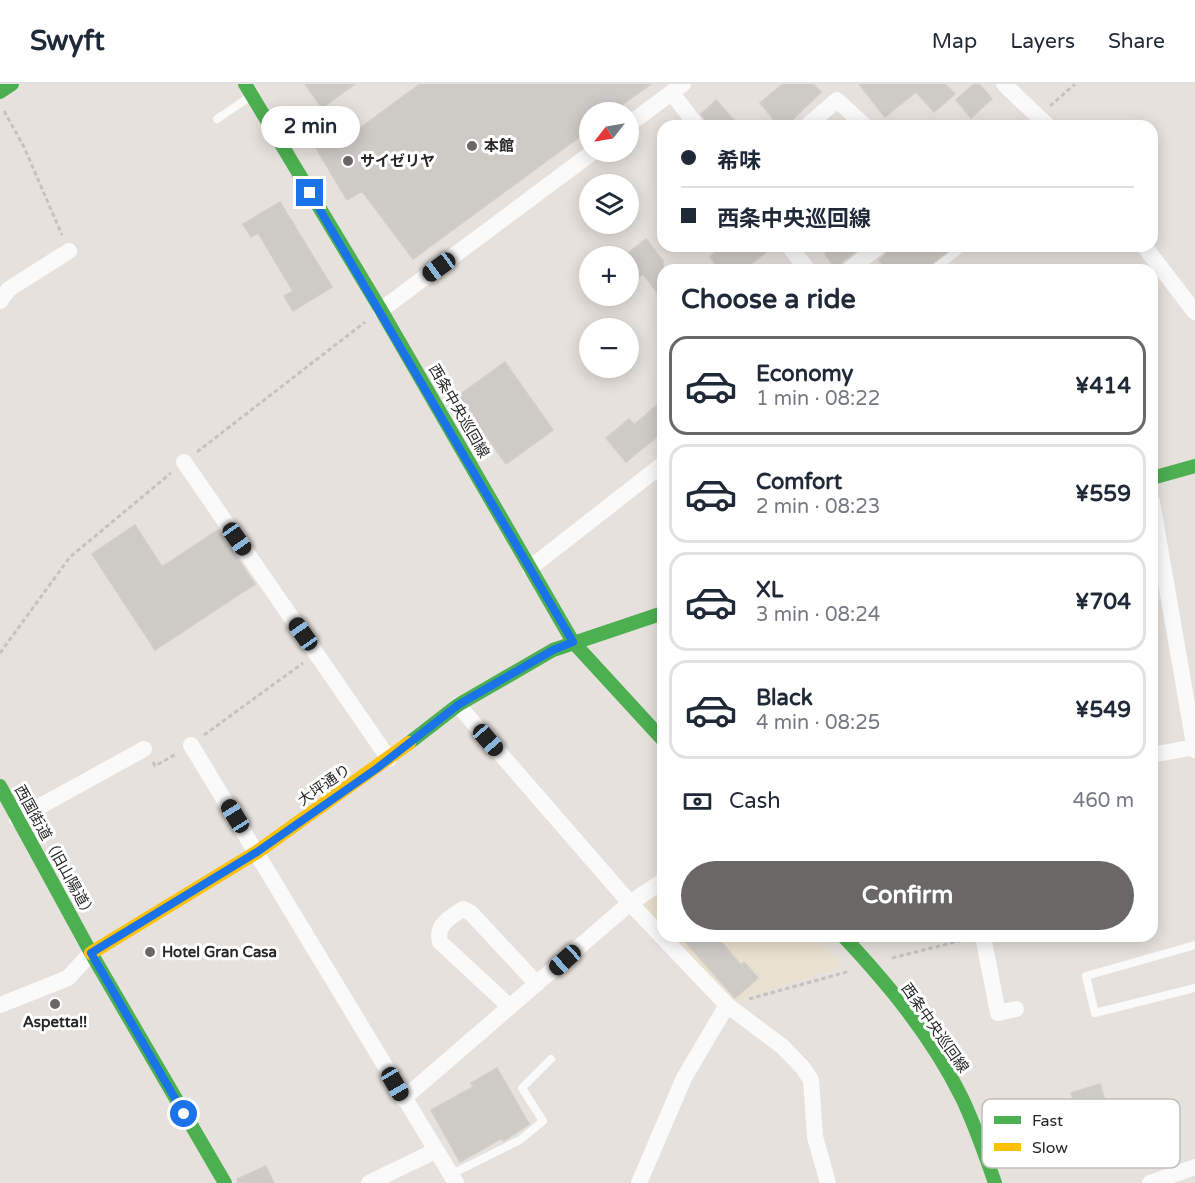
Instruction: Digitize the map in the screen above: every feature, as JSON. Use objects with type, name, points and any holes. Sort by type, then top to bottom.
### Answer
[{"type":"street","points":[[0,92],[12,84]]},
{"type":"street","points":[[1004,84],[1042,120]]},
{"type":"street","points":[[639,117],[677,89],[694,120]]},
{"type":"street","name":"西条中央巡回線","points":[[249,90],[381,310],[573,642],[657,733]]},
{"type":"street","points":[[814,120],[837,100],[859,120]]},
{"type":"street","points":[[381,310],[581,162]]},
{"type":"street","points":[[0,301],[9,290],[69,251]]},
{"type":"street","points":[[794,252],[803,264]]},
{"type":"street","points":[[856,264],[872,252]]},
{"type":"street","points":[[1149,252],[1158,264]]},
{"type":"street","points":[[1158,264],[1195,312]]},
{"type":"street","points":[[184,462],[389,759]]},
{"type":"street","points":[[1158,476],[1195,466]]},
{"type":"street","points":[[530,568],[657,469]]},
{"type":"street","points":[[1158,536],[1195,748],[1158,754]]},
{"type":"street","name":"大坪通り","points":[[91,953],[257,852],[389,759],[458,705],[553,650],[657,615]]},
{"type":"street","points":[[458,705],[657,931]]},
{"type":"street","points":[[191,745],[403,1099],[454,1178]]},
{"type":"street","points":[[17,819],[144,749]]},
{"type":"street","name":"西国街道（旧山陽道）","points":[[0,786],[91,953],[225,1183]]},
{"type":"street","points":[[403,1099],[630,903],[657,885]]},
{"type":"street","points":[[510,1007],[440,942],[437,933],[448,920],[463,909],[471,913],[537,984]]},
{"type":"street","points":[[667,942],[727,1005],[783,1047],[803,1068],[811,1080],[814,1137],[828,1183]]},
{"type":"street","name":"西条中央巡回線","points":[[849,942],[868,963],[930,1044],[962,1097],[982,1149]]},
{"type":"street","points":[[977,942],[998,1013],[1016,1009]]},
{"type":"street","points":[[0,1005],[68,978],[91,953]]},
{"type":"street","points":[[639,1183],[684,1078],[727,1005]]},
{"type":"street","points":[[369,1183],[435,1150]]},
{"type":"street","points":[[1149,1183],[1195,1167]]},
{"type":"street","name":"西条中央巡回線","points":[[989,1168],[995,1183]]},
{"type":"lane","points":[[217,119],[249,90]]},
{"type":"lane","points":[[941,264],[956,252]]},
{"type":"lane","points":[[1195,945],[1086,976],[1095,1013],[1195,988]]},
{"type":"lane","points":[[454,1178],[520,1140],[543,1121],[522,1088],[551,1059]]},
{"type":"path","points":[[1044,120],[1075,84]]},
{"type":"path","points":[[0,104],[24,147],[69,251]]},
{"type":"path","points":[[144,749],[155,766],[191,745],[316,653]]},
{"type":"path","points":[[887,959],[955,942]]},
{"type":"path","points":[[727,1005],[853,970]]},
{"type":"shaded area","points":[[657,890],[657,923],[638,902]]},
{"type":"shaded area","points":[[675,942],[820,942],[842,967],[731,1002]]},
{"type":"building","points":[[305,84],[355,84],[322,108]]},
{"type":"building","name":"本館","points":[[420,84],[651,84],[626,102],[579,102],[579,137],[413,259],[362,191],[347,200],[316,148],[348,128],[352,134]]},
{"type":"building","points":[[783,84],[813,84],[821,92],[792,120],[774,120],[760,103]]},
{"type":"building","points":[[859,84],[945,84],[955,94],[934,112],[916,92],[885,117]]},
{"type":"building","points":[[974,84],[979,84],[992,99],[971,118],[956,100]]},
{"type":"building","points":[[716,100],[734,120],[706,120],[701,114]]},
{"type":"building","points":[[280,202],[332,287],[293,311],[284,296],[293,291],[258,233],[251,237],[243,224]]},
{"type":"building","points":[[646,239],[663,261],[663,264],[657,264],[657,292],[643,274],[639,277],[639,246],[637,246]]},
{"type":"building","points":[[716,252],[766,252],[751,264],[715,264],[710,257]]},
{"type":"building","points":[[828,252],[854,252],[841,264],[832,264],[825,254]]},
{"type":"building","points":[[887,252],[946,252],[932,264],[882,264],[879,260]]},
{"type":"building","points":[[505,362],[553,430],[506,464],[458,396]]},
{"type":"building","points":[[657,405],[657,437],[626,462],[606,438],[629,419],[634,425]]},
{"type":"building","points":[[135,525],[162,567],[218,530],[255,584],[155,650],[92,554]]},
{"type":"building","points":[[685,942],[721,942],[741,965],[744,962],[758,978],[735,998]]},
{"type":"building","points":[[497,1068],[529,1124],[504,1141],[502,1138],[460,1162],[431,1110],[473,1087],[471,1083]]},
{"type":"building","points":[[1100,1084],[1105,1099],[1073,1099],[1071,1093]]},
{"type":"building","points":[[266,1166],[274,1183],[238,1183],[237,1179]]},
{"type":"traffic: fast","points":[[0,92],[12,84]]},
{"type":"traffic: fast","points":[[245,84],[381,310],[573,642],[657,733]]},
{"type":"traffic: fast","points":[[1158,476],[1195,466]]},
{"type":"traffic: fast","points":[[409,743],[458,705],[553,650],[657,615]]},
{"type":"traffic: fast","points":[[0,786],[91,953],[225,1183]]},
{"type":"traffic: fast","points":[[849,942],[893,993],[937,1054],[967,1108],[982,1146]]},
{"type":"traffic: fast","points":[[990,1168],[995,1183]]},
{"type":"traffic: slow","points":[[91,953],[257,852],[409,743]]},
{"type":"place","name":"本館","points":[[472,146]]},
{"type":"place","name":"サイゼリヤ","points":[[348,161]]},
{"type":"place","name":"Hotel Gran Casa","points":[[150,952]]},
{"type":"place","name":"Aspetta!!","points":[[55,1004]]},
{"type":"route","points":[[184,1114],[91,953],[257,852],[376,769],[458,705],[553,650],[573,642],[381,310],[310,193]]}]
